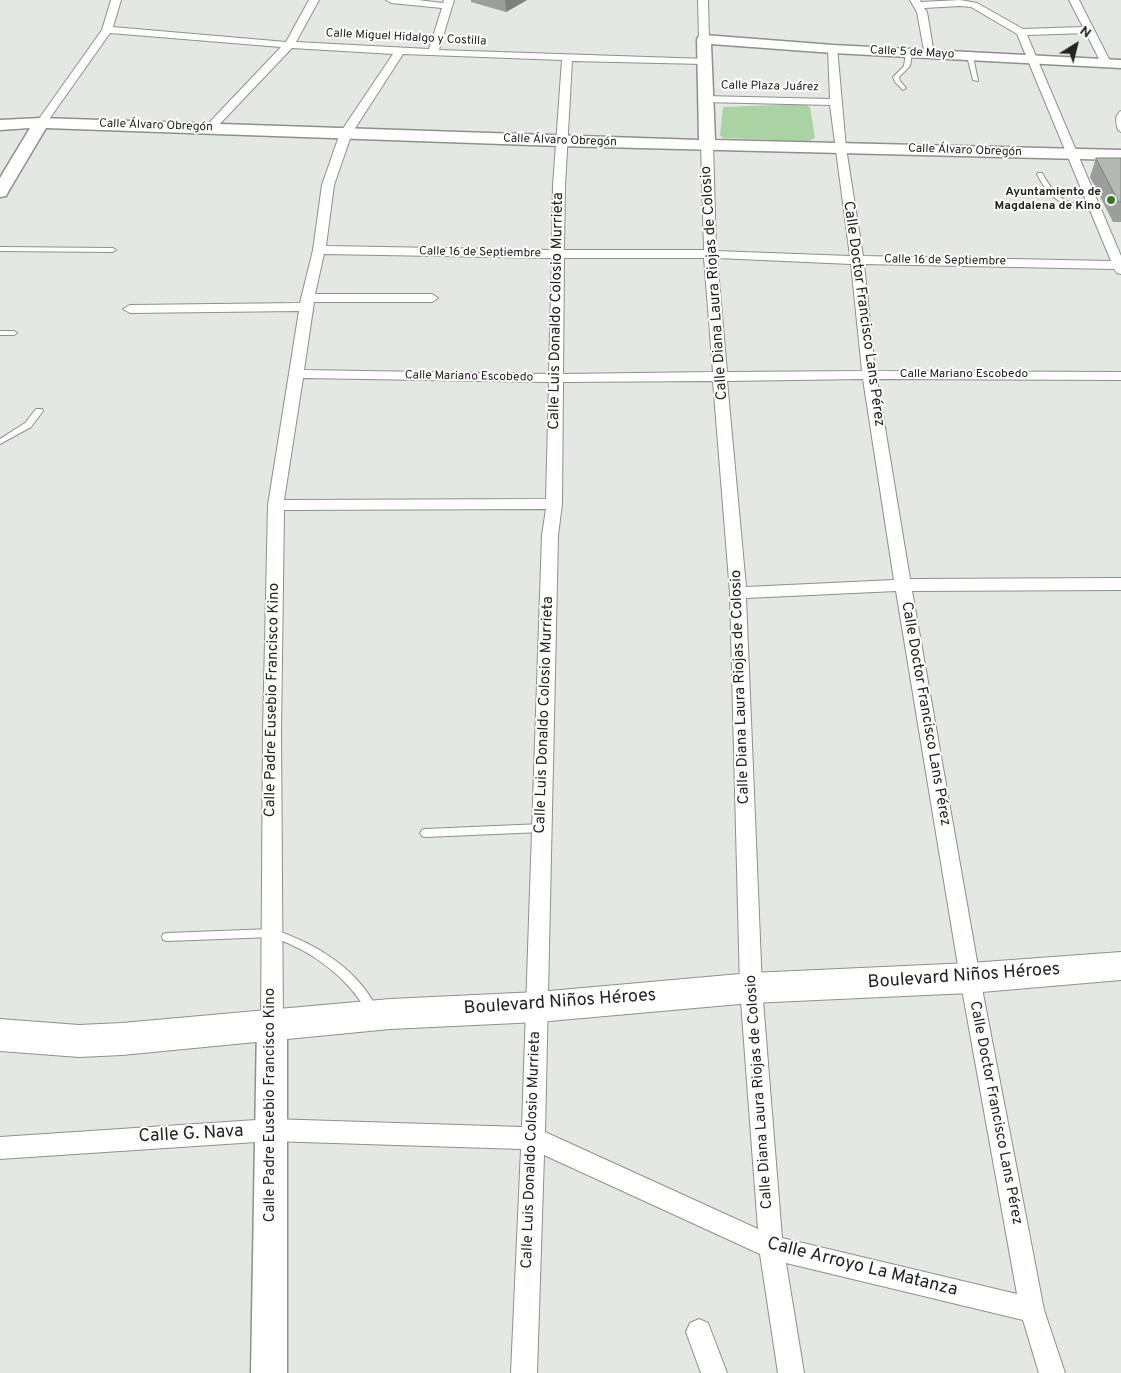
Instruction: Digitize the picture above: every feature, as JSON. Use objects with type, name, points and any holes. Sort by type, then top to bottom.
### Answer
[{"type":"main road","name":"Boulevard Niños Héroes","points":[[0,1035],[78,1041],[122,1039],[375,1015],[538,1006],[751,988],[970,978],[1121,966]]},
{"type":"street","points":[[0,192],[41,123],[107,30],[116,0]]},
{"type":"street","points":[[210,128],[289,45],[314,0]]},
{"type":"street","points":[[391,0],[448,3],[433,52]]},
{"type":"street","name":"Calle Diana Laura Riojas de Colosio","points":[[703,0],[703,61],[710,254],[738,593],[751,988],[771,1246],[791,1373]]},
{"type":"street","points":[[1074,0],[1106,64]]},
{"type":"street","points":[[929,54],[917,3],[960,3],[974,5],[1021,32],[1090,30]]},
{"type":"street","name":"Calle Miguel Hidalgo y Costilla","points":[[107,30],[142,31],[289,45],[400,51],[703,61]]},
{"type":"street","points":[[1021,32],[1120,266]]},
{"type":"street","name":"Calle 5 de Mayo","points":[[704,39],[908,53],[1121,64]]},
{"type":"street","name":"Calle Doctor Francisco Lans Pérez","points":[[834,48],[835,102],[840,148],[857,260],[870,375],[903,585],[970,978],[1032,1310],[1052,1373]]},
{"type":"street","name":"Calle Padre Eusebio Francisco Kino","points":[[269,1373],[272,732],[276,505],[307,302],[319,250],[328,185],[346,134],[400,51]]},
{"type":"street","name":"Calle Luis Donaldo Colosio Murrieta","points":[[524,1373],[538,1006],[550,535],[554,504],[560,141],[567,58]]},
{"type":"street","name":"Calle Plaza Juárez","points":[[705,99],[835,102]]},
{"type":"street","name":"Calle Álvaro Obregón","points":[[0,124],[41,123],[560,141],[1121,155]]},
{"type":"street","name":"Calle 16 de Septiembre","points":[[319,250],[559,254],[710,254],[857,260],[1120,266]]},
{"type":"street","points":[[130,309],[432,298]]},
{"type":"street","name":"Calle Mariano Escobedo","points":[[297,374],[557,378],[721,378],[870,375],[1121,376]]},
{"type":"street","points":[[276,505],[554,504]]},
{"type":"street","points":[[738,593],[903,585],[1121,584]]},
{"type":"street","name":"Calle G. Nava","points":[[0,1148],[271,1130],[533,1138]]},
{"type":"street","name":"Calle Arroyo La Matanza","points":[[533,1138],[771,1246],[1032,1310]]},
{"type":"street","points":[[699,1332],[714,1373]]},
{"type":"lane","points":[[903,88],[896,77],[907,66],[908,53]]},
{"type":"lane","points":[[970,56],[976,80]]},
{"type":"lane","points":[[1121,113],[1118,121],[1121,130]]},
{"type":"lane","points":[[1040,174],[1046,189],[1059,201],[1076,206],[1094,207]]},
{"type":"lane","points":[[0,249],[113,250]]},
{"type":"lane","points":[[0,333],[14,333]]},
{"type":"lane","points":[[0,442],[28,425],[39,411]]},
{"type":"lane","points":[[425,834],[542,828]]},
{"type":"lane","points":[[167,937],[272,933],[286,937],[321,956],[366,996],[375,1015]]},
{"type":"green space","points":[[804,104],[810,107],[815,138],[809,141],[723,138],[720,135],[724,107]]},
{"type":"building","points":[[1096,158],[1121,158],[1121,202],[1119,202]]},
{"type":"place","name":"Ayuntamiento de Magdalena de Kino","points":[[1111,200]]}]
